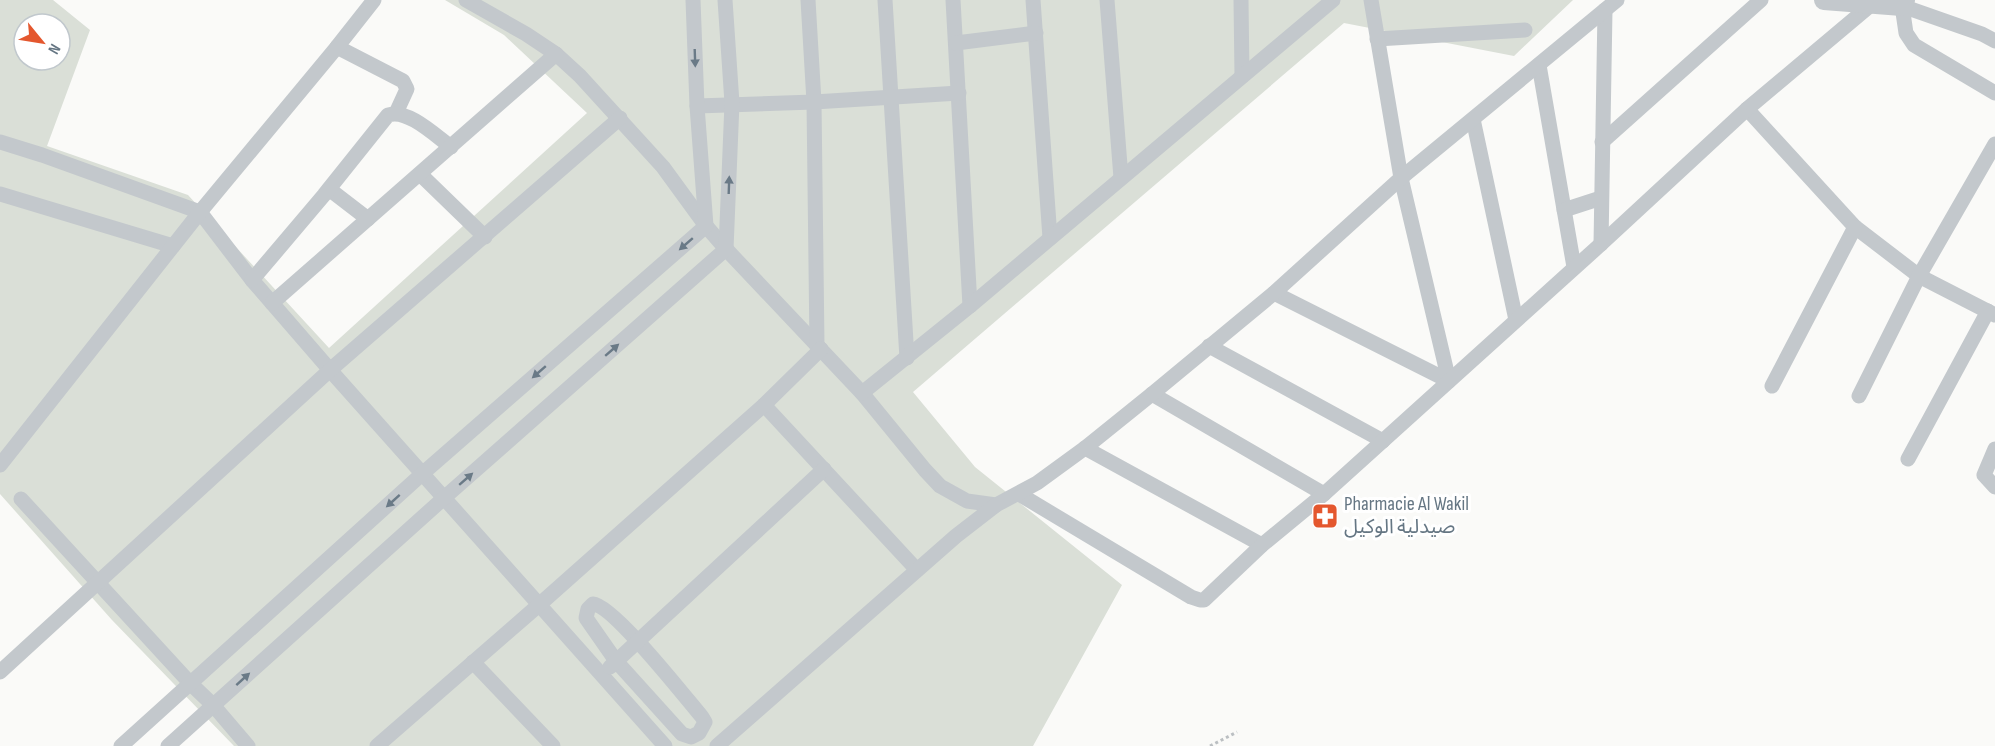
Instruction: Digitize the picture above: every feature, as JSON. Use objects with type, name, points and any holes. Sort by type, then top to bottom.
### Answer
[{"type":"street","points":[[0,465],[200,212],[374,0]]},
{"type":"street","points":[[466,0],[556,54],[620,118],[663,167],[706,226],[862,393],[940,486],[967,501],[996,505]]},
{"type":"street","points":[[693,0],[697,106],[706,226]]},
{"type":"street","points":[[168,746],[726,249],[732,103],[725,0]]},
{"type":"street","points":[[376,746],[764,405],[819,348],[814,102],[808,0]]},
{"type":"street","points":[[885,0],[907,358]]},
{"type":"street","points":[[953,0],[970,306]]},
{"type":"street","points":[[1033,0],[1050,238]]},
{"type":"street","points":[[1107,0],[1121,178]]},
{"type":"street","points":[[1241,0],[1242,75]]},
{"type":"street","points":[[862,393],[970,306],[1333,0]]},
{"type":"street","points":[[1371,0],[1401,178],[1449,381]]},
{"type":"street","points":[[717,746],[956,536],[996,505],[1019,494],[1085,448],[1152,394],[1274,293],[1401,178],[1617,0]]},
{"type":"street","points":[[1602,142],[1761,0]]},
{"type":"street","points":[[1824,0],[1903,3],[1995,41]]},
{"type":"street","points":[[1019,494],[1200,600],[1207,598],[1262,545],[1383,441],[1747,109],[1875,2]]},
{"type":"street","points":[[1903,3],[1906,33],[1914,45],[1995,93]]},
{"type":"street","points":[[1600,244],[1605,10]]},
{"type":"street","points":[[1377,39],[1525,30]]},
{"type":"street","points":[[956,43],[1036,33]]},
{"type":"street","points":[[337,47],[403,81],[407,89],[396,113]]},
{"type":"street","points":[[272,303],[556,54]]},
{"type":"street","points":[[1539,65],[1574,267]]},
{"type":"street","points":[[697,106],[732,103],[814,102],[958,93]]},
{"type":"street","points":[[1747,109],[1855,227],[1918,276],[1991,313],[1908,459]]},
{"type":"street","points":[[252,280],[329,189],[384,118],[396,113],[406,115],[451,147]]},
{"type":"street","points":[[0,672],[330,370],[620,118]]},
{"type":"street","points":[[1473,119],[1516,320]]},
{"type":"street","points":[[0,142],[200,212],[252,280],[330,370],[665,746]]},
{"type":"street","points":[[1859,396],[1918,276],[1995,144]]},
{"type":"street","points":[[420,174],[485,237]]},
{"type":"street","points":[[329,189],[368,219]]},
{"type":"street","points":[[0,194],[173,246]]},
{"type":"street","points":[[1564,210],[1601,198]]},
{"type":"street","points":[[121,746],[422,474],[706,226]]},
{"type":"street","points":[[1772,386],[1855,227]]},
{"type":"street","points":[[1274,293],[1449,381]]},
{"type":"street","points":[[1209,346],[1383,441]]},
{"type":"street","points":[[1152,394],[1324,494]]},
{"type":"street","points":[[764,405],[917,570]]},
{"type":"street","points":[[1085,448],[1262,545]]},
{"type":"street","points":[[1995,449],[1984,475],[1995,487]]},
{"type":"street","points":[[602,674],[824,469]]},
{"type":"street","points":[[21,499],[190,683],[213,705],[248,746]]},
{"type":"street","points":[[593,604],[604,608],[637,641],[702,717],[705,722],[699,733],[691,737],[682,734],[616,661],[586,618],[588,609],[593,604]]},
{"type":"street","points":[[473,662],[550,745]]},
{"type":"path","points":[[1210,746],[1237,732]]},
{"type":"shaded area","points":[[0,0],[53,0],[68,12],[12,12],[12,72],[72,72],[72,15],[90,30],[47,146],[188,195],[329,348],[587,113],[504,35],[445,0],[1573,0],[1514,56],[1344,23],[913,392],[975,467],[1122,585],[1033,746],[234,746],[112,620],[0,494]]},
{"type":"place","name":"Pharmacie Al Wakil صيدلية الوكيل","points":[[1325,516]]}]
